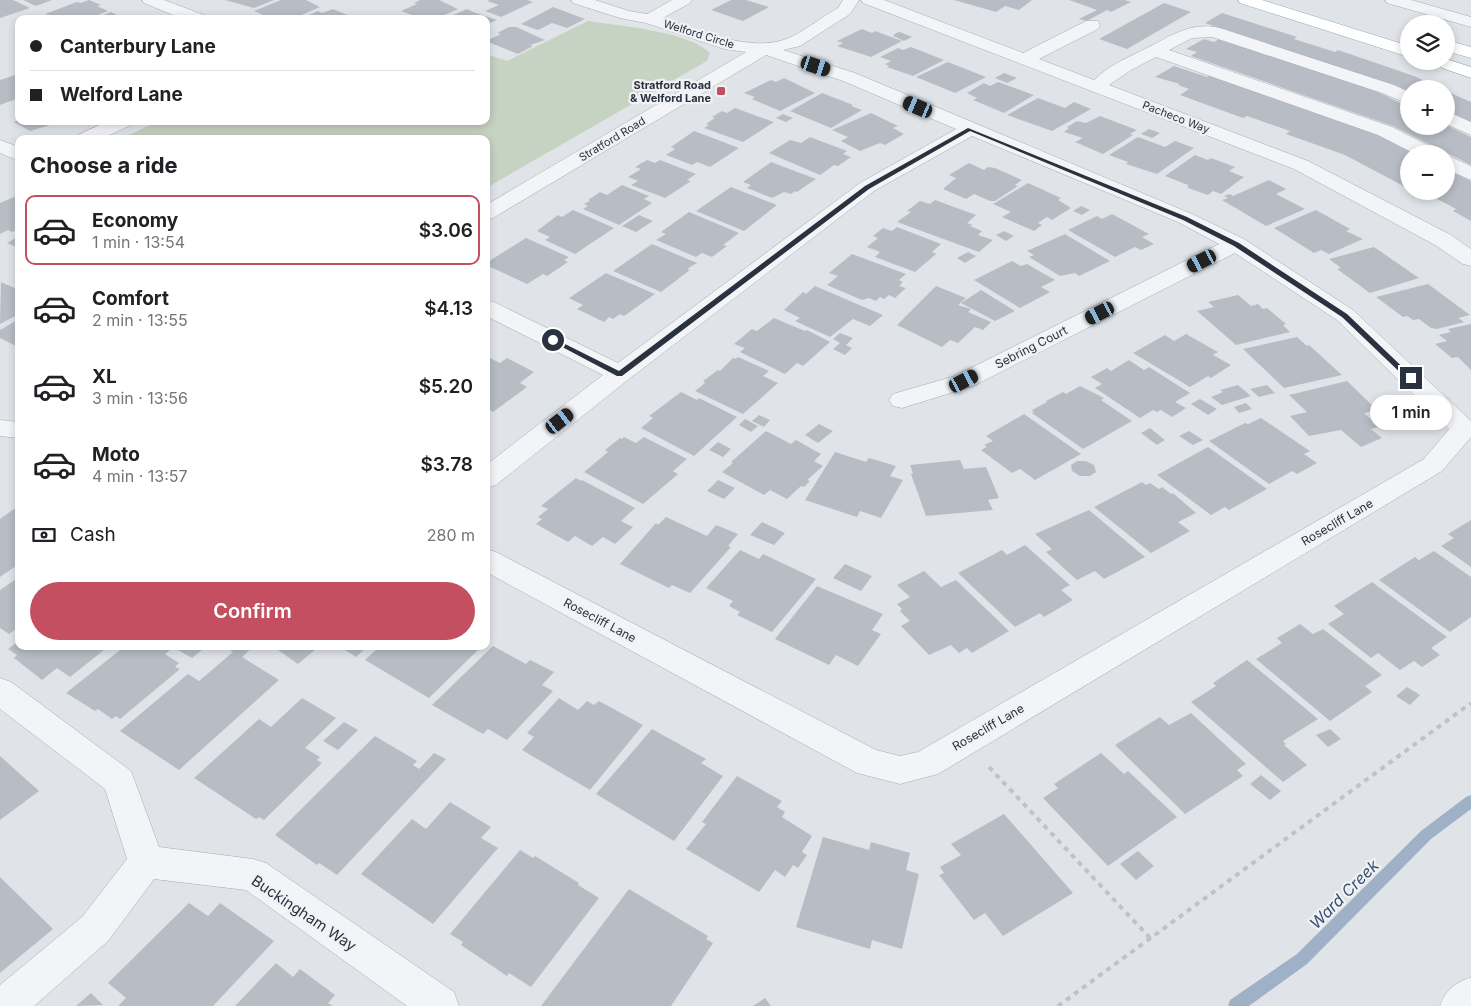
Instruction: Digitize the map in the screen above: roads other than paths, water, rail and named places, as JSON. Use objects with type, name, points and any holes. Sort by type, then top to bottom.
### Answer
[{"type":"main road","points":[[1246,0],[1400,49]]},
{"type":"main road","points":[[1455,48],[1471,53]]},
{"type":"main road","points":[[1455,67],[1471,72]]},
{"type":"street","points":[[150,0],[188,15]]},
{"type":"street","name":"Welford Circle","points":[[579,0],[626,15],[649,18],[730,45],[764,48]]},
{"type":"street","name":"Welford Circle","points":[[649,18],[684,0]]},
{"type":"street","name":"Stratford Road","points":[[490,212],[764,48],[794,42],[844,11],[851,0]]},
{"type":"street","name":"Pacheco Way","points":[[869,0],[1301,165],[1442,240],[1471,259]]},
{"type":"street","points":[[1393,0],[1471,22]]},
{"type":"street","name":"Welford Circle","points":[[668,8],[746,35],[764,48]]},
{"type":"street","points":[[1025,59],[1092,25]]},
{"type":"street","name":"Stratford Road","points":[[764,48],[771,34],[782,28]]},
{"type":"street","points":[[1097,87],[1107,77],[1156,52],[1184,33],[1200,31],[1214,32],[1388,89],[1400,95]]},
{"type":"street","points":[[764,48],[849,77],[1185,218],[1236,244]]},
{"type":"street","points":[[1156,52],[1385,131],[1413,145]]},
{"type":"street","points":[[1455,121],[1471,128]]},
{"type":"street","points":[[94,135],[115,125]]},
{"type":"street","points":[[490,476],[620,374],[867,187],[970,129]]},
{"type":"street","points":[[0,146],[15,153]]},
{"type":"street","points":[[1455,166],[1471,174]]},
{"type":"street","name":"Sebring Court","points":[[902,400],[964,381],[1236,244]]},
{"type":"street","name":"Rosecliff Lane","points":[[490,561],[868,762],[900,770],[926,764],[1433,466],[1464,429],[1345,316],[1236,244]]},
{"type":"street","points":[[490,308],[620,374]]},
{"type":"street","points":[[0,691],[120,781],[146,862],[95,929],[4,1006]]},
{"type":"street","name":"Buckingham Way","points":[[146,862],[253,875],[440,1006]]},
{"type":"street","points":[[1459,1006],[1471,996]]},
{"type":"waterway","name":"Ward Creek","points":[[1236,1006],[1302,959],[1426,835],[1471,801]]},
{"type":"place","name":"Stratford Road & Welford Lane","points":[[721,91]]}]
